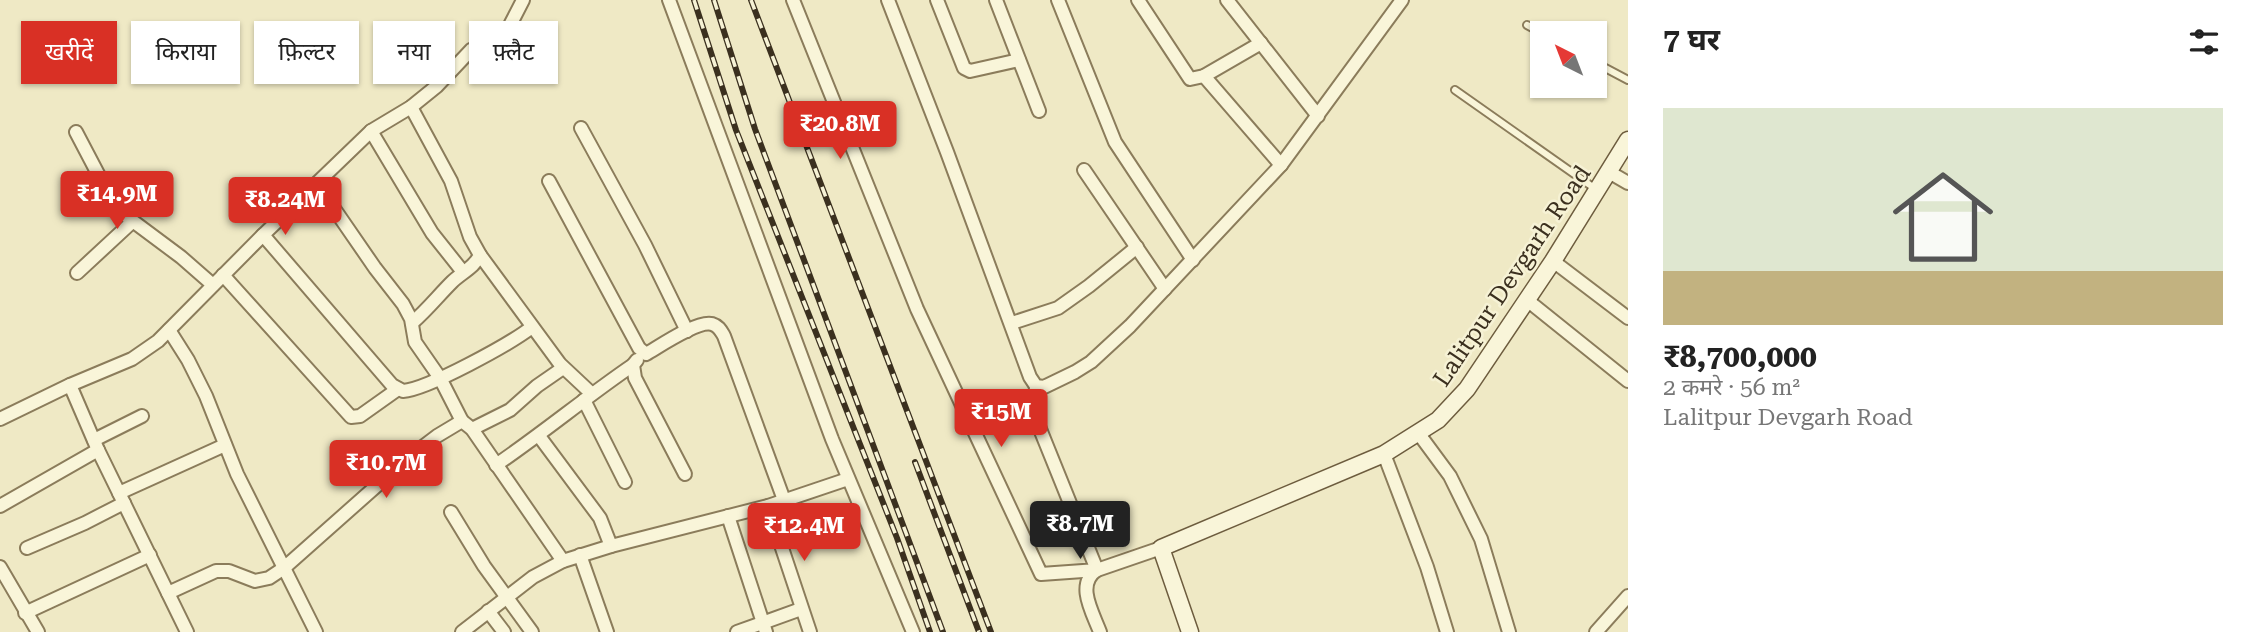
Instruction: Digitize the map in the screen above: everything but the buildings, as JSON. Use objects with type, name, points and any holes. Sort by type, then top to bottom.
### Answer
[{"type":"main road","name":"Lalitpur Devgarh Road","points":[[1161,548],[1384,454],[1437,420],[1467,389],[1553,261],[1628,139]]},
{"type":"main road","points":[[1161,548],[1190,632]]},
{"type":"street","points":[[0,419],[132,359],[158,341],[371,131],[411,107],[437,86],[471,50],[506,33],[523,0]]},
{"type":"street","points":[[669,0],[848,479],[913,632]]},
{"type":"street","points":[[793,0],[917,309],[1041,574],[1097,570],[1161,548]]},
{"type":"street","points":[[888,0],[1012,323],[1030,377],[1036,386],[1035,413],[1038,424],[1097,570]]},
{"type":"street","points":[[937,0],[964,68],[970,71],[1019,60]]},
{"type":"street","points":[[996,0],[1039,111]]},
{"type":"street","points":[[1058,0],[1115,142],[1193,260]]},
{"type":"street","points":[[1138,0],[1185,76],[1190,79],[1204,76],[1261,43]]},
{"type":"street","points":[[1227,0],[1318,116]]},
{"type":"street","points":[[1036,386],[1044,387],[1091,362],[1130,326],[1193,260],[1280,165],[1402,0]]},
{"type":"street","points":[[1204,76],[1280,165]]},
{"type":"street","points":[[411,107],[451,181],[470,237],[480,255],[563,368],[588,397],[625,482]]},
{"type":"street","points":[[581,128],[645,245],[687,331]]},
{"type":"street","points":[[371,131],[432,233],[463,272]]},
{"type":"street","points":[[76,132],[108,193],[122,213],[213,285]]},
{"type":"street","points":[[1084,170],[1165,289]]},
{"type":"street","points":[[1609,172],[1628,183]]},
{"type":"street","points":[[550,181],[639,348],[646,354]]},
{"type":"street","points":[[313,186],[335,210],[403,304],[412,323],[415,342],[440,377],[467,425],[563,561]]},
{"type":"street","points":[[77,273],[132,222]]},
{"type":"street","points":[[263,235],[398,389],[409,391],[440,377],[491,353],[533,327]]},
{"type":"street","points":[[1012,323],[1058,307],[1137,247]]},
{"type":"street","points":[[412,323],[476,262],[480,255]]},
{"type":"street","points":[[1553,261],[1626,314]]},
{"type":"street","points":[[223,275],[351,417],[360,416],[398,389]]},
{"type":"street","points":[[1527,300],[1628,381]]},
{"type":"street","points":[[496,465],[539,436],[646,354],[700,324],[711,323],[718,327],[724,336],[784,500]]},
{"type":"street","points":[[169,330],[206,396],[225,445],[316,632]]},
{"type":"street","points":[[633,365],[635,378],[685,474]]},
{"type":"street","points":[[168,593],[216,571],[229,571],[255,582],[269,578],[436,436],[510,410],[563,368]]},
{"type":"street","points":[[70,385],[96,445],[187,632]]},
{"type":"street","points":[[0,506],[142,416]]},
{"type":"street","points":[[1419,434],[1450,476],[1481,539],[1509,632]]},
{"type":"street","points":[[539,436],[600,519],[611,546]]},
{"type":"street","points":[[27,548],[85,523],[122,498],[225,445]]},
{"type":"street","points":[[1384,454],[1427,567],[1447,632]]},
{"type":"street","points":[[462,632],[533,577],[563,561],[768,506],[848,479]]},
{"type":"street","points":[[768,506],[810,632]]},
{"type":"street","points":[[451,512],[532,632]]},
{"type":"street","points":[[728,516],[764,628]]},
{"type":"street","points":[[25,613],[150,555]]},
{"type":"street","points":[[580,555],[607,632]]},
{"type":"street","points":[[0,567],[38,632]]},
{"type":"street","points":[[1097,570],[1086,581],[1086,594],[1100,632]]},
{"type":"street","points":[[1596,632],[1628,596]]},
{"type":"street","points":[[737,632],[764,628],[802,609]]},
{"type":"street","points":[[488,611],[504,632]]},
{"type":"lane","points":[[1607,69],[1628,80]]},
{"type":"lane","points":[[1455,90],[1597,190]]},
{"type":"railway","points":[[694,0],[736,130],[897,538],[930,632]]},
{"type":"railway","points":[[714,0],[755,129],[943,632]]},
{"type":"railway","points":[[751,0],[991,632]]},
{"type":"railway","points":[[915,462],[979,632]]}]
